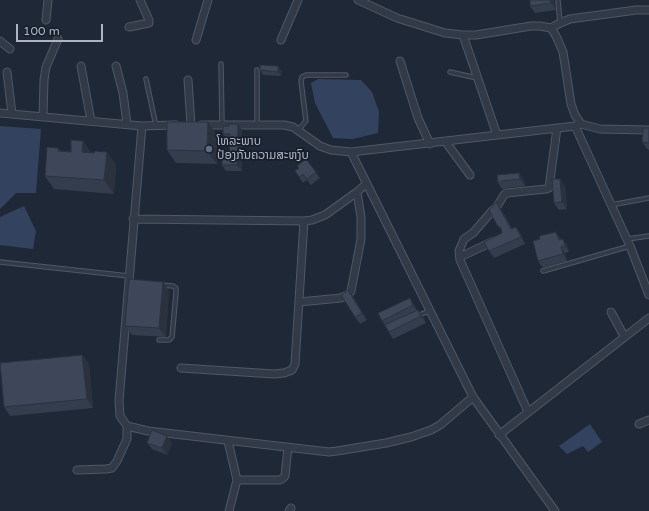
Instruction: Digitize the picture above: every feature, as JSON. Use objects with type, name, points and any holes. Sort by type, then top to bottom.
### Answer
[{"type":"street","points":[[46,20],[48,0]]},
{"type":"street","points":[[129,27],[148,23],[149,20],[140,0]]},
{"type":"street","points":[[196,40],[208,0]]},
{"type":"street","points":[[281,40],[298,0]]},
{"type":"street","points":[[358,0],[397,18],[445,33],[476,35],[536,26],[546,26],[554,31],[563,52],[571,104],[578,119],[578,125],[611,205],[627,238],[649,295]]},
{"type":"street","points":[[551,28],[570,19],[636,10],[649,10]]},
{"type":"street","points":[[463,35],[497,135]]},
{"type":"street","points":[[43,117],[44,80],[46,67],[58,39]]},
{"type":"street","points":[[0,41],[10,49]]},
{"type":"street","points":[[400,61],[418,118],[430,144]]},
{"type":"street","points":[[82,66],[91,121]]},
{"type":"street","points":[[116,66],[123,93],[127,124]]},
{"type":"street","points":[[7,72],[12,114]]},
{"type":"street","points":[[188,80],[191,125]]},
{"type":"street","points":[[0,113],[142,126],[284,125],[293,127],[320,146],[331,150],[351,152],[430,144],[578,125],[600,129],[649,130]]},
{"type":"street","points":[[77,470],[112,468],[117,461],[127,439],[126,426],[120,416],[118,402],[132,284],[129,276],[142,126]]},
{"type":"street","points":[[528,412],[460,257],[460,248],[464,239],[473,233],[496,208],[507,193],[549,188],[557,128]]},
{"type":"street","points":[[445,142],[470,175]]},
{"type":"street","points":[[351,152],[473,397],[555,511]]},
{"type":"street","points":[[133,219],[304,221],[325,216],[366,184]]},
{"type":"street","points":[[299,302],[341,298],[348,295],[351,291],[361,239],[361,217],[357,192]]},
{"type":"street","points":[[181,368],[274,374],[292,370],[296,364],[304,221]]},
{"type":"street","points":[[460,257],[502,237]]},
{"type":"street","points":[[611,312],[624,336]]},
{"type":"street","points":[[499,435],[649,318]]},
{"type":"street","points":[[126,426],[148,432],[329,452],[386,443],[431,430],[440,425],[473,397]]},
{"type":"street","points":[[639,424],[649,420]]},
{"type":"street","points":[[228,441],[237,480],[229,511]]},
{"type":"street","points":[[237,480],[280,480],[285,476],[288,447]]},
{"type":"lane","points":[[558,0],[560,23]]},
{"type":"lane","points":[[221,64],[222,125]]},
{"type":"lane","points":[[256,124],[257,70]]},
{"type":"lane","points":[[450,72],[477,78]]},
{"type":"lane","points":[[298,130],[306,121],[301,81],[302,77],[306,75],[346,75]]},
{"type":"lane","points":[[146,79],[156,126]]},
{"type":"lane","points":[[611,205],[649,198]]},
{"type":"lane","points":[[627,238],[649,236]]},
{"type":"lane","points":[[543,271],[630,246]]},
{"type":"lane","points":[[0,262],[129,276]]},
{"type":"lane","points":[[155,285],[173,286],[176,288],[172,337],[169,340],[159,340]]},
{"type":"lane","points":[[410,319],[430,311]]},
{"type":"water","points":[[318,79],[361,80],[372,92],[379,112],[378,133],[353,139],[333,138],[315,103],[311,83]]},
{"type":"water","points":[[0,126],[41,129],[36,193],[16,193],[0,209]]},
{"type":"water","points":[[24,206],[36,231],[33,249],[0,245],[0,217]]},
{"type":"water","points":[[590,424],[602,442],[588,452],[583,446],[567,454],[559,446]]},
{"type":"building","points":[[530,0],[550,0],[551,3],[530,6]]},
{"type":"building","points":[[260,65],[278,66],[278,72],[260,70]]},
{"type":"building","points":[[167,122],[208,122],[207,151],[167,150]]},
{"type":"building","points":[[229,124],[238,124],[237,165],[222,165],[222,157],[229,157],[230,134],[223,134],[223,126],[229,126]]},
{"type":"building","points":[[643,128],[649,128],[649,143],[642,142]]},
{"type":"building","points":[[71,140],[83,141],[82,152],[107,152],[104,180],[45,176],[47,147],[58,148],[58,151],[71,152]]},
{"type":"building","points":[[306,159],[316,172],[307,179],[303,174],[299,177],[295,171],[299,168],[297,166]]},
{"type":"building","points":[[519,173],[520,179],[502,181],[498,183],[497,175]]},
{"type":"building","points":[[552,179],[560,179],[562,202],[554,203]]},
{"type":"building","points":[[496,202],[511,229],[516,227],[521,237],[489,251],[484,242],[502,233],[501,228],[497,225],[489,210]]},
{"type":"building","points":[[556,232],[559,240],[563,239],[565,246],[561,247],[563,254],[538,261],[533,241],[540,239],[539,236]]},
{"type":"building","points":[[129,279],[163,282],[159,328],[125,326]]},
{"type":"building","points":[[348,290],[362,313],[355,317],[341,295]]},
{"type":"building","points":[[410,298],[413,305],[382,321],[378,313]]},
{"type":"building","points":[[418,310],[421,316],[389,332],[384,324],[387,324]]},
{"type":"building","points":[[82,355],[87,399],[4,407],[0,363]]},
{"type":"building","points":[[152,430],[167,436],[162,448],[147,443]]},
{"type":"place","name":"ໂທລະພາບ ປ້ອງກັນຄວາມສະຫງົບ","points":[[209,149]]}]
